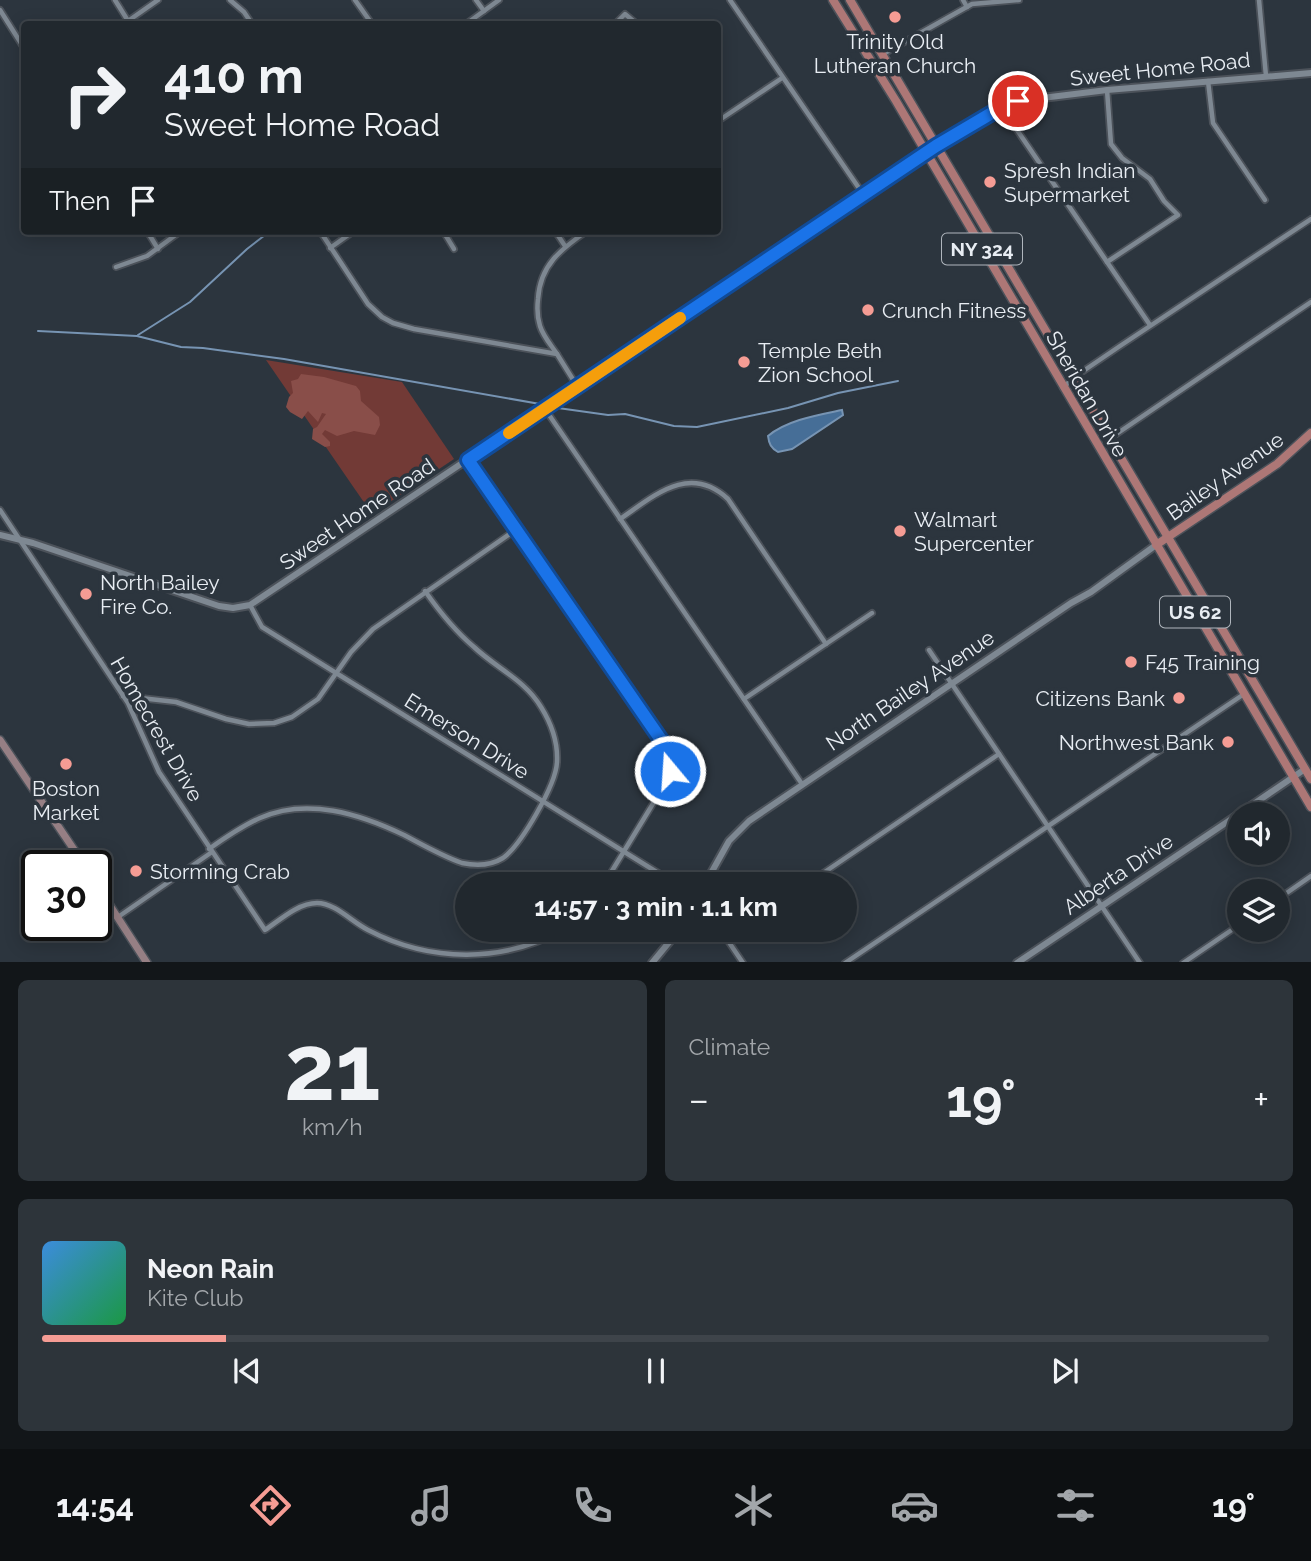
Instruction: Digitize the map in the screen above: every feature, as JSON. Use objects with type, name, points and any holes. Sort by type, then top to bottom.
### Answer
[{"type":"main road","name":"Sheridan Drive","points":[[833,0],[890,90],[1311,807]]},
{"type":"main road","name":"Sheridan Drive","points":[[850,0],[1311,779]]},
{"type":"main road","name":"Bailey Avenue","points":[[1156,545],[1288,456],[1311,433]]},
{"type":"main road","points":[[0,740],[74,850]]},
{"type":"main road","points":[[112,907],[147,962]]},
{"type":"street","points":[[115,0],[128,21]]},
{"type":"street","points":[[132,21],[158,0]]},
{"type":"street","points":[[230,0],[244,12],[249,21]]},
{"type":"street","points":[[355,0],[370,21]]},
{"type":"street","points":[[476,0],[484,11]]},
{"type":"street","points":[[470,21],[499,0]]},
{"type":"street","points":[[730,0],[864,195]]},
{"type":"street","points":[[963,0],[967,7]]},
{"type":"street","points":[[882,54],[972,4],[1019,0]]},
{"type":"street","points":[[1259,0],[1266,76]]},
{"type":"street","points":[[0,10],[21,43]]},
{"type":"street","points":[[618,21],[625,14],[633,21]]},
{"type":"street","name":"Sweet Home Road","points":[[250,606],[936,146],[1002,107],[1018,101],[1107,90],[1311,72]]},
{"type":"street","points":[[721,119],[782,78]]},
{"type":"street","points":[[1208,81],[1213,123],[1265,200]]},
{"type":"street","points":[[1107,90],[1111,144],[1122,158],[1150,179],[1168,206],[1178,215],[1107,262]]},
{"type":"street","points":[[1002,107],[1150,325]]},
{"type":"street","points":[[1063,388],[1073,378],[1150,325],[1311,219]]},
{"type":"street","points":[[149,235],[158,249]]},
{"type":"street","points":[[116,267],[138,260],[176,235]]},
{"type":"street","points":[[322,235],[374,312],[393,323],[414,330],[557,354]]},
{"type":"street","points":[[330,248],[348,235]]},
{"type":"street","points":[[445,235],[454,249]]},
{"type":"street","points":[[558,235],[565,246]]},
{"type":"street","points":[[577,387],[539,325],[537,309],[539,284],[548,264],[565,246],[581,235]]},
{"type":"street","points":[[1109,439],[1311,302]]},
{"type":"street","points":[[545,409],[802,784]]},
{"type":"street","points":[[468,460],[666,747],[669,756],[668,778],[612,872]]},
{"type":"street","points":[[620,519],[671,485],[697,483],[715,489],[727,499],[826,644]]},
{"type":"street","name":"Homecrest Drive","points":[[0,510],[123,696],[159,772],[265,930],[298,908],[312,903],[328,905],[370,932],[426,955],[460,960],[489,959],[521,952],[540,942]]},
{"type":"street","points":[[123,696],[164,699],[239,723],[263,724],[282,721],[301,713],[318,699],[351,652],[373,629],[517,529]]},
{"type":"street","points":[[0,535],[19,538],[219,606],[250,606]]},
{"type":"street","name":"North Bailey Avenue","points":[[711,872],[722,851],[739,830],[802,784],[1091,592],[1156,545]]},
{"type":"street","points":[[118,916],[236,831],[268,814],[293,809],[316,809],[364,818],[451,859],[480,865],[496,861],[509,853],[554,781],[558,760],[552,731],[542,709],[524,685],[473,646],[425,591]]},
{"type":"street","name":"Emerson Drive","points":[[250,606],[262,627],[656,872]]},
{"type":"street","points":[[744,699],[872,613]]},
{"type":"street","points":[[929,650],[1140,962]]},
{"type":"street","points":[[845,962],[1244,694]]},
{"type":"street","points":[[825,872],[999,754]]},
{"type":"street","name":"Alberta Drive","points":[[1257,802],[1305,769]]},
{"type":"street","name":"Alberta Drive","points":[[1017,962],[1227,822]]},
{"type":"street","points":[[1290,891],[1311,876]]},
{"type":"street","points":[[1183,962],[1227,933]]},
{"type":"street","points":[[652,962],[669,942]]},
{"type":"street","points":[[729,942],[743,962]]},
{"type":"shaded area","points":[[266,360],[402,382],[454,459],[372,514]]},
{"type":"shaded area","points":[[301,374],[356,386],[360,391],[361,401],[379,417],[380,425],[375,435],[354,431],[337,436],[325,430],[322,434],[330,442],[330,446],[325,447],[312,439],[313,429],[326,414],[322,413],[318,422],[308,411],[302,419],[286,407],[293,393],[291,381],[298,379]]},
{"type":"water","points":[[842,410],[843,415],[792,449],[778,452],[770,444],[768,436],[784,426]]},
{"type":"waterway","points":[[138,335],[190,302],[265,235]]},
{"type":"waterway","points":[[38,331],[137,336],[181,347],[284,359],[540,404]]},
{"type":"waterway","points":[[558,408],[608,415],[625,414],[674,426],[697,427],[898,381]]},
{"type":"slow traffic","points":[[509,433],[680,318]]},
{"type":"place","name":"Trinity Old Lutheran Church","points":[[895,17]]},
{"type":"place","name":"Spresh Indian Supermarket","points":[[990,182]]},
{"type":"place","name":"Crunch Fitness","points":[[868,310]]},
{"type":"place","name":"Temple Beth Zion School","points":[[744,362]]},
{"type":"place","name":"Walmart Supercenter","points":[[900,531]]},
{"type":"place","name":"North Bailey Fire Co.","points":[[86,594]]},
{"type":"place","name":"F45 Training","points":[[1131,662]]},
{"type":"place","name":"Citizens Bank","points":[[1179,698]]},
{"type":"place","name":"Northwest Bank","points":[[1228,742]]},
{"type":"place","name":"Boston Market","points":[[66,764]]},
{"type":"place","name":"Storming Crab","points":[[136,871]]},
{"type":"route","points":[[670,771],[666,747],[468,460],[936,146],[1002,107],[1018,101]]}]
